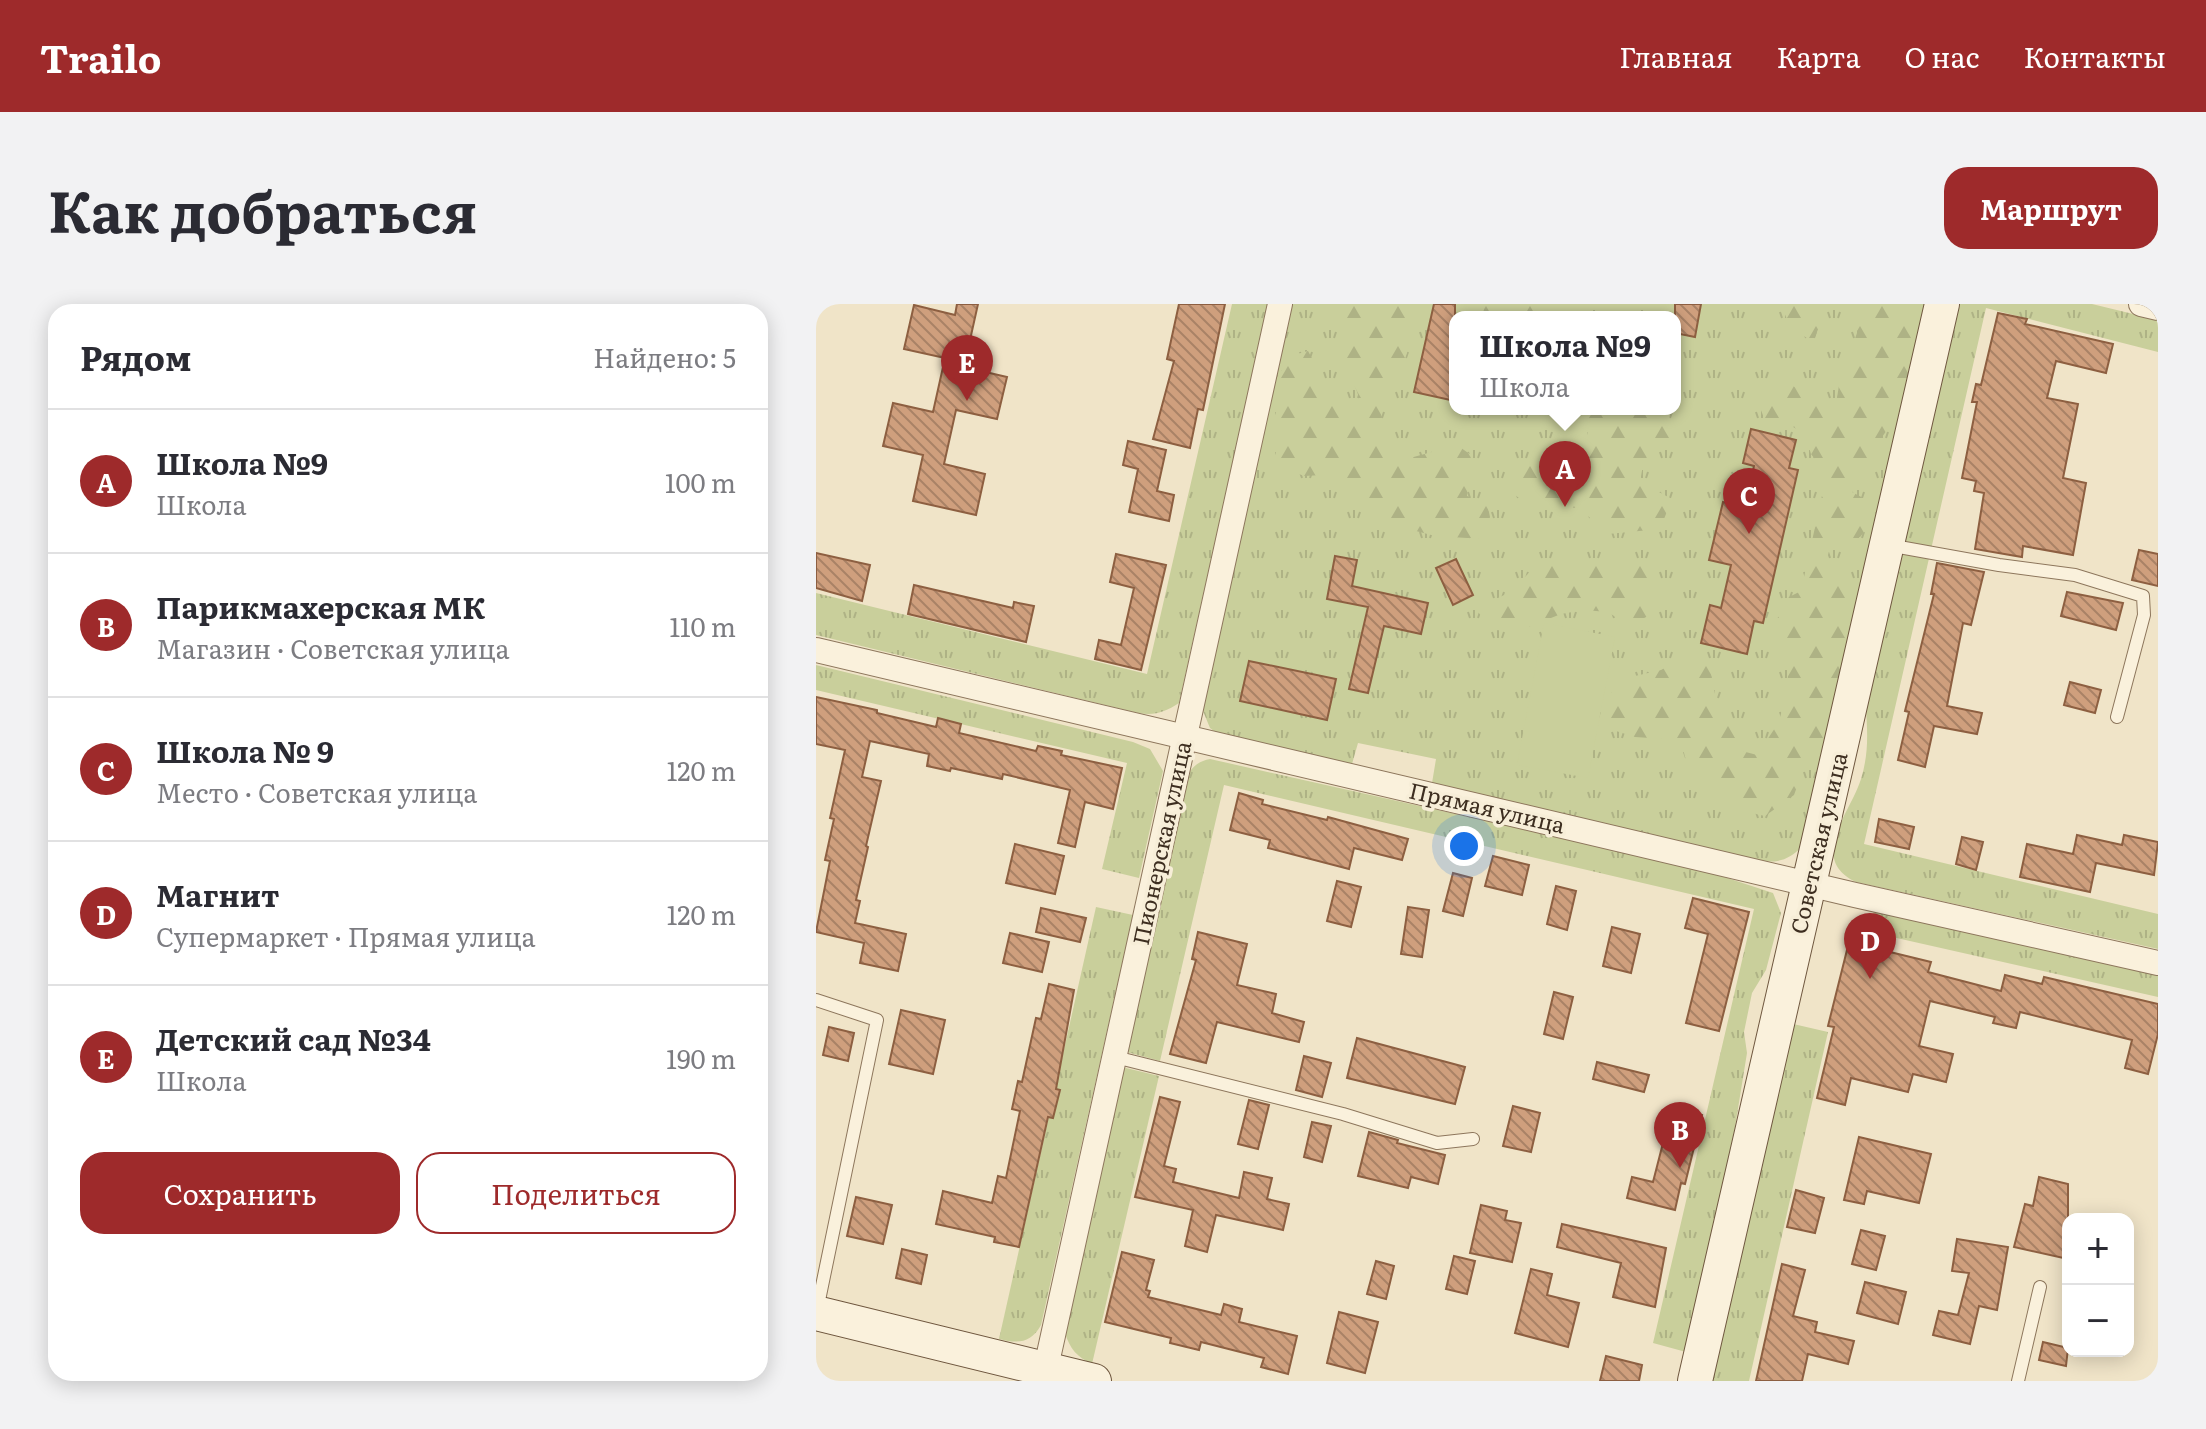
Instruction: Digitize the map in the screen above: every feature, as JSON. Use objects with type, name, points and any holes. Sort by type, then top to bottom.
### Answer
[{"type":"street","name":"Пионерская улица","points":[[1044,1375],[1280,304]]},
{"type":"street","name":"Советская улица","points":[[1695,1381],[1942,304]]},
{"type":"street","points":[[2141,304],[2158,308]]},
{"type":"street","name":"Прямая улица","points":[[816,650],[2158,963]]},
{"type":"street","points":[[816,1313],[1044,1375],[1094,1381]]},
{"type":"lane","points":[[1887,545],[2075,575],[2143,596],[2144,615],[2117,717]]},
{"type":"lane","points":[[816,1000],[877,1020],[816,1313]]},
{"type":"lane","points":[[1115,1057],[1343,1114],[1437,1143],[1473,1139]]},
{"type":"lane","points":[[2018,1381],[2040,1287]]},
{"type":"green space","points":[[1232,304],[1268,304],[1179,703],[1160,712],[1138,713],[816,635],[816,593],[1147,674]]},
{"type":"green space","points":[[1292,304],[1925,304],[1802,847],[1788,858],[1759,861],[1431,789],[1436,759],[1358,743],[1352,764],[1219,735],[1210,728],[1203,711]]},
{"type":"green space","points":[[1344,304],[1418,304],[1402,366],[1379,399],[1384,431],[1410,458],[1457,445],[1471,455],[1467,496],[1487,503],[1490,517],[1483,539],[1435,536],[1382,522],[1348,493],[1341,474],[1304,476],[1276,465],[1276,379],[1290,356],[1308,351],[1332,396],[1362,420],[1360,400],[1342,348],[1340,329]]},
{"type":"green space","points":[[1485,304],[1565,304],[1569,311],[1483,311]]},
{"type":"green space","points":[[1763,304],[1828,304],[1813,342],[1790,327],[1782,307]]},
{"type":"green space","points":[[1852,304],[1904,304],[1921,321],[1904,397],[1876,451],[1877,470],[1846,473],[1843,487],[1863,498],[1877,516],[1860,537],[1830,547],[1825,567],[1858,598],[1826,739],[1806,762],[1794,795],[1765,816],[1740,806],[1722,785],[1697,779],[1685,757],[1681,740],[1635,737],[1616,731],[1606,714],[1612,689],[1622,679],[1661,670],[1680,660],[1705,660],[1710,668],[1716,699],[1742,751],[1757,755],[1779,722],[1788,685],[1787,649],[1777,637],[1776,621],[1789,597],[1801,591],[1823,491],[1821,467],[1811,454],[1805,434],[1788,424],[1766,423],[1757,400],[1770,383],[1791,384],[1834,418],[1839,385],[1857,333],[1860,311]]},
{"type":"green space","points":[[1960,304],[2092,304],[2158,320],[2158,352],[1986,308],[1864,844],[2158,914],[2158,949],[1856,882],[1842,872],[1835,861],[1833,848],[1836,834],[1863,770],[1867,746],[1866,711]]},
{"type":"green space","points":[[1587,415],[1669,415],[1674,445],[1644,459],[1640,482],[1672,499],[1660,529],[1608,534],[1579,508],[1536,506],[1513,493],[1522,469],[1548,459],[1571,456],[1588,443]]},
{"type":"green space","points":[[1633,557],[1648,566],[1652,592],[1648,616],[1629,626],[1608,612],[1584,610],[1561,614],[1518,631],[1493,630],[1478,612],[1512,591],[1539,562],[1614,563]]},
{"type":"green space","points":[[1544,623],[1615,637],[1588,778],[1517,765]]},
{"type":"green space","points":[[816,665],[1133,742],[1150,749],[1163,771],[1139,878],[1102,869],[1127,763],[816,690]]},
{"type":"green space","points":[[1210,759],[1697,868],[1773,893],[1781,913],[1766,970],[1752,993],[1744,1032],[1747,1053],[1735,1127],[1686,1352],[1653,1343],[1754,909],[1224,785],[1160,1061],[1123,1051],[1188,774],[1198,764]]},
{"type":"green space","points":[[1096,907],[1133,915],[1041,1325],[1028,1339],[1006,1341],[999,1339]]},
{"type":"green space","points":[[1874,909],[2158,973],[2158,997],[1870,932]]},
{"type":"green space","points":[[1789,1023],[1828,1032],[1749,1381],[1709,1381]]},
{"type":"green space","points":[[1122,1067],[1159,1076],[1092,1364],[1075,1352],[1065,1333]]},
{"type":"building","points":[[957,304],[978,304],[964,367],[1007,377],[997,419],[956,410],[944,464],[985,474],[976,515],[913,501],[923,455],[883,446],[893,403],[933,412],[945,358],[904,349],[914,305],[955,315]]},
{"type":"building","points":[[1179,304],[1225,304],[1203,410],[1198,409],[1190,448],[1153,439],[1174,361],[1167,359]]},
{"type":"building","points":[[1434,304],[1455,304],[1455,311],[1449,311],[1449,400],[1414,392]]},
{"type":"building","points":[[1675,304],[1701,304],[1695,337],[1681,334],[1681,311],[1675,311]]},
{"type":"building","points":[[1998,313],[2027,319],[2025,324],[2113,344],[2106,373],[2056,361],[2047,398],[2078,404],[2063,478],[2086,483],[2073,555],[2023,546],[2022,557],[1975,549],[1984,493],[1974,491],[1976,481],[1962,478],[1977,402],[1972,402],[1976,384],[1981,385]]},
{"type":"building","points":[[1751,429],[1796,440],[1789,468],[1798,470],[1763,623],[1754,621],[1747,654],[1701,643],[1710,605],[1721,608],[1731,565],[1709,560],[1723,502],[1744,508],[1754,466],[1743,463]]},
{"type":"building","points":[[1128,441],[1166,450],[1157,491],[1174,495],[1169,521],[1129,512],[1138,469],[1123,465]]},
{"type":"building","points":[[2139,550],[2158,554],[2158,586],[2132,580]]},
{"type":"building","points":[[816,553],[870,565],[862,601],[816,588]]},
{"type":"building","points":[[1116,554],[1166,565],[1141,670],[1095,659],[1099,640],[1121,645],[1134,588],[1110,582]]},
{"type":"building","points":[[1335,556],[1357,560],[1352,586],[1428,603],[1421,634],[1384,626],[1368,693],[1349,689],[1368,607],[1327,599]]},
{"type":"building","points":[[1456,559],[1473,595],[1453,605],[1436,568]]},
{"type":"building","points":[[1937,563],[1984,572],[1971,625],[1963,623],[1947,706],[1982,713],[1977,734],[1934,726],[1925,767],[1898,760],[1909,712],[1905,711],[1934,594],[1931,594]]},
{"type":"building","points":[[914,585],[1013,608],[1014,602],[1034,606],[1026,642],[908,614]]},
{"type":"building","points":[[2067,592],[2123,603],[2116,630],[2061,616]]},
{"type":"building","points":[[1249,661],[1336,679],[1327,720],[1240,701]]},
{"type":"building","points":[[2070,682],[2101,690],[2095,713],[2064,705]]},
{"type":"building","points":[[816,697],[936,727],[938,718],[961,724],[959,733],[1036,751],[1038,746],[1062,751],[1061,755],[1122,768],[1113,809],[1085,802],[1075,847],[1058,843],[1070,790],[1003,774],[1002,779],[927,766],[929,754],[870,741],[862,777],[881,781],[856,900],[860,901],[855,923],[906,934],[898,971],[860,963],[864,943],[816,932],[830,861],[825,860],[834,819],[830,818],[845,750],[816,744]]},
{"type":"building","points":[[1239,793],[1263,800],[1262,804],[1327,820],[1328,817],[1408,839],[1402,860],[1354,848],[1349,869],[1268,848],[1270,840],[1230,830]]},
{"type":"building","points":[[1879,819],[1914,827],[1909,849],[1875,842]]},
{"type":"building","points":[[2077,835],[2122,845],[2124,835],[2158,842],[2154,875],[2096,863],[2090,892],[2020,877],[2027,844],[2073,854]]},
{"type":"building","points":[[1962,837],[1983,842],[1976,870],[1956,864]]},
{"type":"building","points":[[1015,844],[1064,856],[1055,894],[1006,883]]},
{"type":"building","points":[[1493,856],[1529,865],[1522,895],[1485,886]]},
{"type":"building","points":[[1453,873],[1472,878],[1463,916],[1443,911]]},
{"type":"building","points":[[1337,881],[1361,887],[1351,927],[1327,921]]},
{"type":"building","points":[[1556,886],[1576,891],[1567,930],[1547,924]]},
{"type":"building","points":[[1693,898],[1749,912],[1719,1031],[1686,1023],[1708,934],[1685,928]]},
{"type":"building","points":[[1408,907],[1429,910],[1422,957],[1401,954]]},
{"type":"building","points":[[1041,908],[1086,918],[1080,942],[1036,932]]},
{"type":"building","points":[[1612,927],[1640,934],[1631,973],[1603,966]]},
{"type":"building","points":[[1198,932],[1247,944],[1237,985],[1276,994],[1272,1013],[1304,1022],[1299,1042],[1217,1022],[1206,1063],[1170,1054],[1196,960],[1192,959]]},
{"type":"building","points":[[1010,933],[1049,942],[1042,972],[1003,963]]},
{"type":"building","points":[[1849,942],[1931,962],[1928,972],[2001,991],[2005,975],[2042,984],[2044,977],[2158,1004],[2158,1034],[2148,1074],[2125,1068],[2132,1040],[2020,1012],[2016,1028],[1993,1023],[1995,1017],[1930,1001],[1919,1046],[1953,1054],[1946,1082],[1913,1074],[1908,1092],[1851,1078],[1845,1105],[1817,1098],[1834,1027],[1828,1026]]},
{"type":"building","points":[[1049,984],[1074,990],[1056,1089],[1060,1090],[1053,1118],[1048,1117],[1019,1247],[994,1242],[995,1237],[936,1224],[943,1191],[992,1203],[998,1176],[1006,1178],[1020,1111],[1012,1109],[1018,1081],[1022,1082],[1036,1018],[1041,1019]]},
{"type":"building","points":[[1554,992],[1573,997],[1563,1039],[1544,1034]]},
{"type":"building","points":[[901,1010],[945,1020],[933,1074],[889,1064]]},
{"type":"building","points":[[829,1027],[854,1033],[848,1061],[823,1055]]},
{"type":"building","points":[[1357,1038],[1465,1067],[1455,1104],[1347,1078]]},
{"type":"building","points":[[1304,1056],[1331,1063],[1322,1097],[1296,1090]]},
{"type":"building","points":[[1597,1062],[1649,1075],[1644,1092],[1593,1079]]},
{"type":"building","points":[[1160,1097],[1180,1102],[1164,1166],[1176,1169],[1173,1182],[1239,1198],[1244,1172],[1272,1178],[1267,1199],[1289,1204],[1283,1230],[1216,1215],[1207,1252],[1185,1246],[1193,1210],[1135,1197]]},
{"type":"building","points":[[1249,1100],[1269,1105],[1258,1149],[1238,1144]]},
{"type":"building","points":[[1513,1106],[1540,1113],[1531,1152],[1503,1146]]},
{"type":"building","points":[[1672,1108],[1702,1115],[1685,1184],[1681,1183],[1675,1210],[1627,1198],[1632,1177],[1653,1182]]},
{"type":"building","points":[[1312,1122],[1331,1126],[1322,1162],[1304,1157]]},
{"type":"building","points":[[1369,1132],[1398,1140],[1397,1143],[1445,1155],[1438,1184],[1411,1177],[1408,1188],[1358,1176]]},
{"type":"building","points":[[1859,1137],[1931,1154],[1919,1203],[1867,1191],[1864,1204],[1844,1200]]},
{"type":"building","points":[[2039,1177],[2068,1184],[2068,1213],[2062,1213],[2062,1258],[2014,1247],[2025,1204],[2033,1206]]},
{"type":"building","points":[[1796,1190],[1824,1198],[1815,1233],[1787,1227]]},
{"type":"building","points":[[856,1197],[892,1205],[883,1244],[847,1236]]},
{"type":"building","points":[[1481,1205],[1507,1211],[1505,1220],[1521,1223],[1512,1262],[1470,1253]]},
{"type":"building","points":[[1562,1224],[1666,1248],[1655,1307],[1613,1297],[1621,1263],[1557,1247]]},
{"type":"building","points":[[1861,1230],[1885,1236],[1876,1270],[1852,1264]]},
{"type":"building","points":[[1957,1239],[2008,1247],[1997,1310],[1979,1306],[1970,1344],[1933,1335],[1939,1311],[1958,1315],[1969,1273],[1952,1271]]},
{"type":"building","points":[[902,1249],[927,1255],[921,1284],[896,1278]]},
{"type":"building","points":[[1122,1252],[1154,1260],[1146,1290],[1150,1291],[1148,1297],[1221,1315],[1224,1304],[1242,1309],[1239,1322],[1297,1336],[1288,1374],[1261,1367],[1264,1358],[1201,1342],[1199,1350],[1170,1343],[1171,1338],[1105,1322]]},
{"type":"building","points":[[1454,1256],[1475,1261],[1467,1294],[1446,1289]]},
{"type":"building","points":[[1376,1261],[1394,1266],[1386,1299],[1367,1294]]},
{"type":"building","points":[[1782,1264],[1805,1270],[1793,1316],[1817,1322],[1815,1332],[1854,1341],[1848,1364],[1808,1354],[1802,1381],[1756,1381]]},
{"type":"building","points":[[1531,1269],[1552,1274],[1547,1295],[1579,1303],[1568,1347],[1515,1333]]},
{"type":"building","points":[[1865,1282],[1906,1292],[1898,1324],[1857,1313]]},
{"type":"building","points":[[1339,1312],[1378,1322],[1365,1373],[1327,1363]]},
{"type":"building","points":[[2043,1342],[2062,1347],[2062,1357],[2067,1357],[2066,1366],[2039,1360]]},
{"type":"building","points":[[1606,1356],[1642,1365],[1639,1381],[1600,1381]]},
{"type":"place","name":"Детский сад №34","points":[[967,401]]},
{"type":"place","name":"Школа №9","points":[[1565,507]]},
{"type":"place","name":"Школа № 9","points":[[1749,534]]},
{"type":"place","name":"Магнит","points":[[1870,979]]},
{"type":"place","name":"Парикмахерская МК","points":[[1680,1168]]}]
